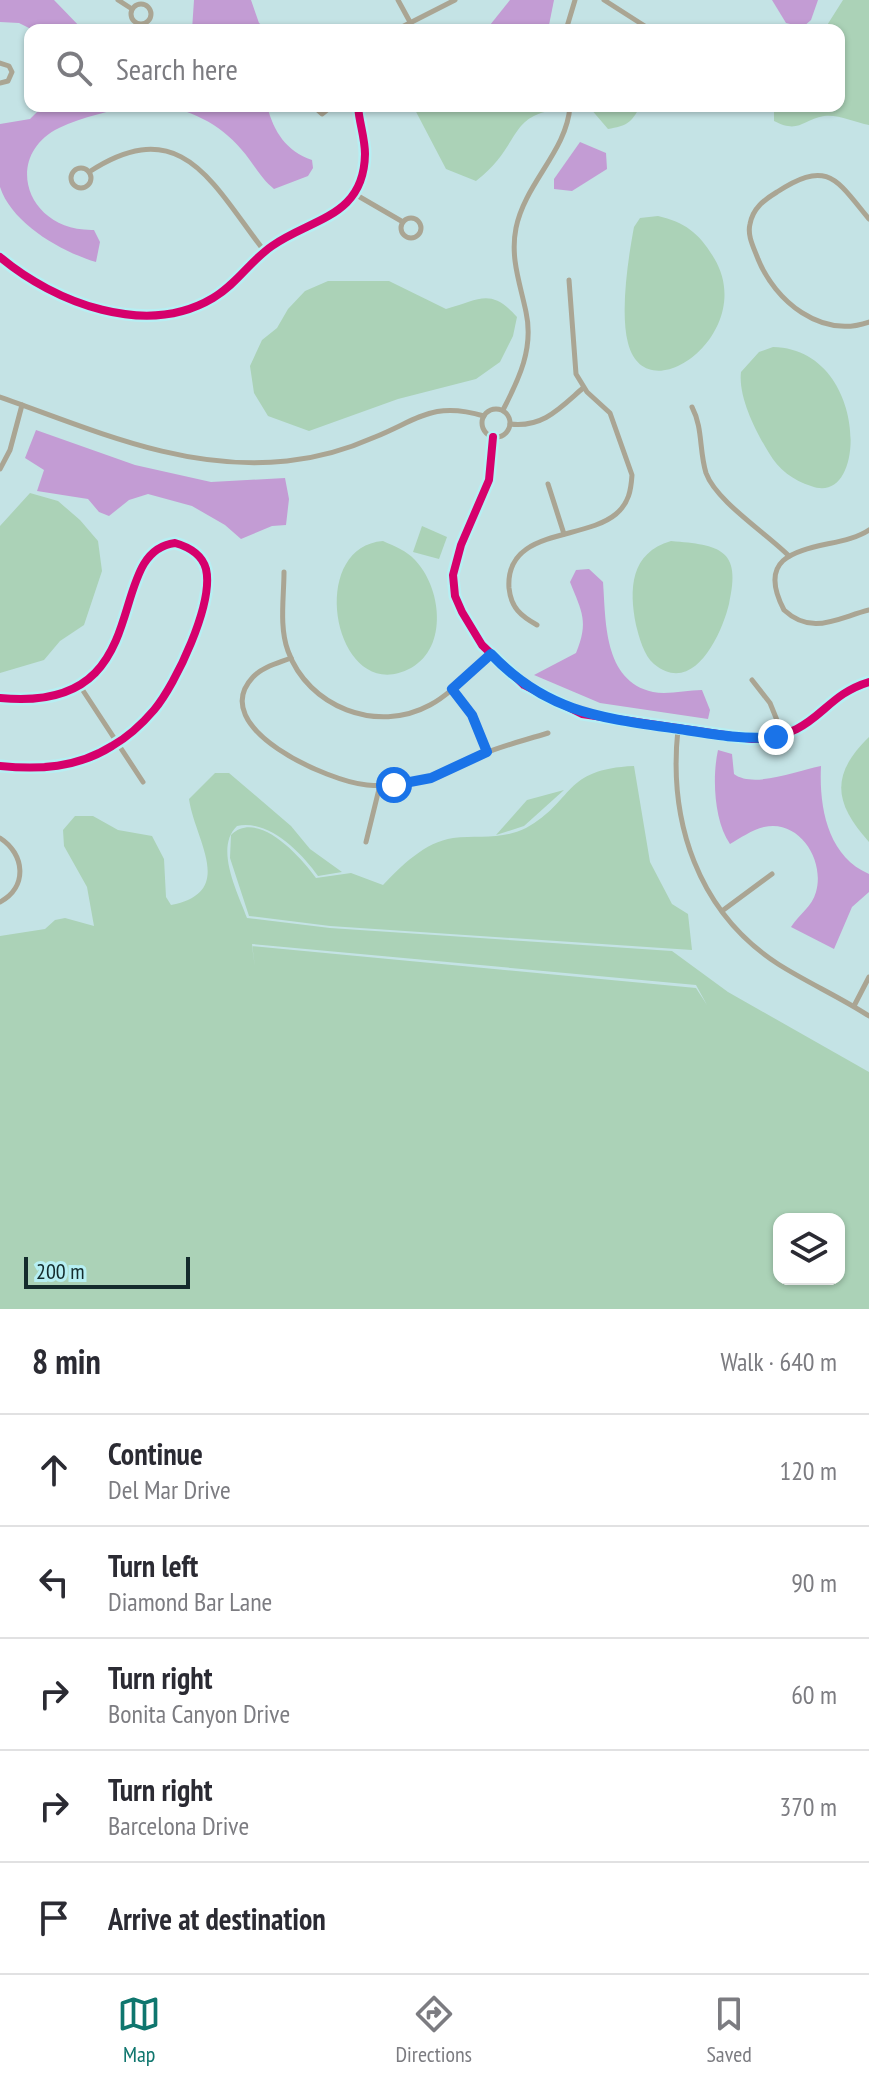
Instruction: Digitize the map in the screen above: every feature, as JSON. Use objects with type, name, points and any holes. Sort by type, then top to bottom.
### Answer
[{"type":"street","points":[[118,0],[132,9]]},
{"type":"street","points":[[398,0],[410,22]]},
{"type":"street","points":[[406,24],[455,0]]},
{"type":"street","points":[[568,24],[575,0]]},
{"type":"street","points":[[604,0],[642,24]]},
{"type":"street","points":[[0,63],[9,66],[12,72],[8,81],[0,83]]},
{"type":"street","points":[[0,257],[40,286],[70,300],[145,316],[180,312],[205,303],[228,289],[265,252],[326,221],[353,193],[360,181],[365,155],[359,112]]},
{"type":"street","points":[[503,410],[521,372],[528,341],[526,312],[515,273],[516,225],[525,197],[566,128],[569,112]]},
{"type":"street","points":[[89,172],[131,150],[157,148],[185,157],[206,176],[265,252]]},
{"type":"street","points":[[869,219],[841,184],[816,174],[801,176],[762,202],[753,216],[749,233],[766,278],[789,305],[805,315],[840,326],[869,322]]},
{"type":"street","points":[[353,193],[403,222]]},
{"type":"street","points":[[410,217],[417,219],[421,224],[420,234],[407,237],[402,231],[403,222],[410,217]]},
{"type":"street","points":[[537,625],[515,609],[509,578],[524,550],[605,521],[618,512],[629,497],[632,475],[610,413],[583,388],[574,362],[569,280]]},
{"type":"street","points":[[510,424],[525,426],[543,421],[583,388]]},
{"type":"street","points":[[0,397],[171,456],[223,463],[290,461],[340,450],[436,409],[484,416],[493,409],[503,410]]},
{"type":"street","points":[[0,469],[10,450],[22,405]]},
{"type":"street","points":[[692,407],[700,421],[701,451],[714,491],[789,556]]},
{"type":"street","points":[[503,410],[510,424]]},
{"type":"street","points":[[484,416],[484,430],[493,437]]},
{"type":"street","points":[[493,437],[505,433],[510,424]]},
{"type":"street","points":[[493,437],[489,480],[461,545],[453,575],[455,596],[462,612],[491,654],[524,685],[564,707],[609,719],[752,739],[783,735],[808,725],[836,700],[869,682]]},
{"type":"street","points":[[548,484],[564,534]]},
{"type":"street","points":[[869,530],[847,541],[800,548],[789,556],[779,570],[776,589],[784,610],[798,621],[824,625],[869,610]]},
{"type":"street","points":[[148,542],[154,550]]},
{"type":"street","points":[[0,698],[48,699],[80,686],[106,660],[127,618],[143,560],[154,550],[175,543],[194,551],[203,560],[207,583],[200,615],[174,680],[155,709],[117,743],[64,766],[30,769],[0,766]]},
{"type":"street","points":[[284,572],[284,625],[291,658],[318,694],[335,705],[368,716],[417,711],[452,689],[491,654]]},
{"type":"street","points":[[291,658],[265,669],[248,685],[244,704],[253,725],[277,750],[301,765],[335,779],[380,785],[431,778],[487,752],[548,733]]},
{"type":"street","points":[[752,680],[770,703],[783,735]]},
{"type":"street","points":[[80,686],[143,782]]},
{"type":"street","points":[[452,689],[472,715],[487,752]]},
{"type":"street","points":[[678,729],[675,793],[683,834],[700,876],[722,911],[758,949],[776,963],[869,1016]]},
{"type":"street","points":[[366,842],[380,785]]},
{"type":"street","points":[[0,838],[18,856],[21,874],[15,890],[0,902]]},
{"type":"street","points":[[722,911],[772,874]]},
{"type":"street","points":[[854,1006],[869,977]]},
{"type":"green space","points":[[843,0],[869,0],[869,125],[829,116],[795,126],[774,121],[774,112],[845,112],[845,24],[828,24]]},
{"type":"green space","points":[[416,112],[547,112],[529,119],[493,166],[476,181],[446,169]]},
{"type":"green space","points":[[593,112],[636,112],[628,123],[608,129]]},
{"type":"green space","points":[[658,216],[684,226],[703,242],[714,258],[724,286],[722,313],[711,336],[695,355],[675,367],[655,370],[639,363],[628,343],[625,301],[634,227],[640,218]]},
{"type":"green space","points":[[328,281],[389,281],[446,309],[484,298],[492,299],[517,317],[513,336],[500,362],[476,379],[398,399],[309,431],[268,416],[254,393],[250,366],[262,340],[277,328],[288,309],[305,291]]},
{"type":"green space","points":[[773,347],[805,354],[828,373],[843,398],[850,426],[850,453],[843,474],[830,487],[805,484],[782,469],[764,445],[749,414],[742,392],[741,372],[759,352]]},
{"type":"green space","points":[[30,493],[58,501],[80,520],[98,541],[102,571],[84,625],[60,641],[44,660],[0,673],[0,526]]},
{"type":"green space","points":[[422,526],[447,537],[439,559],[413,552]]},
{"type":"green space","points":[[383,541],[408,554],[424,572],[431,585],[437,616],[436,632],[423,658],[411,668],[385,675],[363,666],[348,647],[339,622],[337,595],[343,569],[358,550]]},
{"type":"green space","points":[[671,541],[714,548],[729,561],[732,572],[729,604],[720,630],[704,657],[682,673],[668,672],[647,656],[636,625],[633,598],[640,563],[647,554]]},
{"type":"green space","points":[[869,737],[869,842],[849,814],[841,789],[848,764]]},
{"type":"green space","points":[[634,766],[650,862],[672,904],[688,914],[692,950],[330,926],[249,916],[230,858],[231,835],[242,828],[253,828],[278,838],[316,878],[351,873],[383,885],[406,863],[433,844],[453,838],[517,832],[542,818],[581,780],[611,768]]},
{"type":"green space","points":[[215,773],[229,773],[291,826],[310,849],[342,872],[318,876],[303,857],[272,832],[249,825],[237,826],[230,835],[228,858],[247,918],[330,928],[672,951],[728,992],[869,1072],[869,1309],[0,1309],[0,936],[45,929],[55,920],[65,918],[94,926],[87,887],[64,846],[63,830],[75,816],[93,816],[118,830],[152,836],[164,859],[166,897],[171,905],[191,898],[202,889],[207,877],[207,863],[189,799]],"holes":[[[252,944],[696,985],[707,1005],[696,988]]]},
{"type":"green space","points":[[564,790],[524,826],[496,835],[527,800]]},
{"type":"shaded area","points":[[0,0],[54,0],[77,24],[24,26],[0,22]]},
{"type":"shaded area","points":[[194,0],[251,0],[260,24],[192,24]]},
{"type":"shaded area","points":[[510,0],[554,0],[549,24],[491,24]]},
{"type":"shaded area","points":[[772,0],[818,0],[806,24],[786,23]]},
{"type":"shaded area","points":[[37,112],[107,112],[77,120],[41,141],[31,156],[27,173],[30,190],[38,206],[52,219],[71,227],[94,230],[100,242],[96,262],[40,235],[15,213],[0,187],[0,124],[30,119]]},
{"type":"shaded area","points":[[186,112],[269,112],[282,139],[312,160],[313,168],[308,176],[274,189],[233,140],[214,125]]},
{"type":"shaded area","points":[[580,142],[606,153],[607,169],[572,191],[554,189],[554,179]]},
{"type":"shaded area","points":[[36,430],[135,465],[211,482],[285,478],[289,499],[286,525],[272,526],[241,539],[225,525],[192,506],[148,494],[129,500],[109,516],[99,512],[88,499],[37,491],[44,470],[25,458]]},
{"type":"shaded area","points":[[589,569],[603,582],[610,647],[625,676],[637,686],[653,692],[702,690],[710,710],[708,719],[600,703],[534,675],[576,653],[583,625],[570,582],[576,570]]},
{"type":"shaded area","points":[[718,750],[732,754],[734,774],[753,780],[821,766],[822,797],[828,828],[844,855],[869,874],[869,892],[852,907],[834,949],[791,927],[812,902],[818,880],[813,856],[799,836],[789,829],[764,827],[730,844],[721,823],[716,798]]},
{"type":"cycle path","points":[[0,257],[47,288],[102,310],[131,315],[159,315],[187,310],[222,292],[272,246],[346,203],[356,191],[362,175],[365,154],[359,112]]},
{"type":"cycle path","points":[[493,437],[489,480],[461,545],[453,575],[455,596],[482,645],[524,685],[582,714],[752,739],[792,731],[839,697],[869,682]]},
{"type":"cycle path","points":[[0,698],[51,696],[85,682],[107,658],[139,573],[153,553],[175,543],[190,549],[201,559],[206,569],[207,584],[199,622],[173,682],[145,720],[118,742],[85,759],[58,766],[0,766]]},
{"type":"route","points":[[394,785],[413,783],[452,771],[487,752],[472,715],[452,689],[491,654],[524,685],[582,714],[735,737],[776,737]]}]
